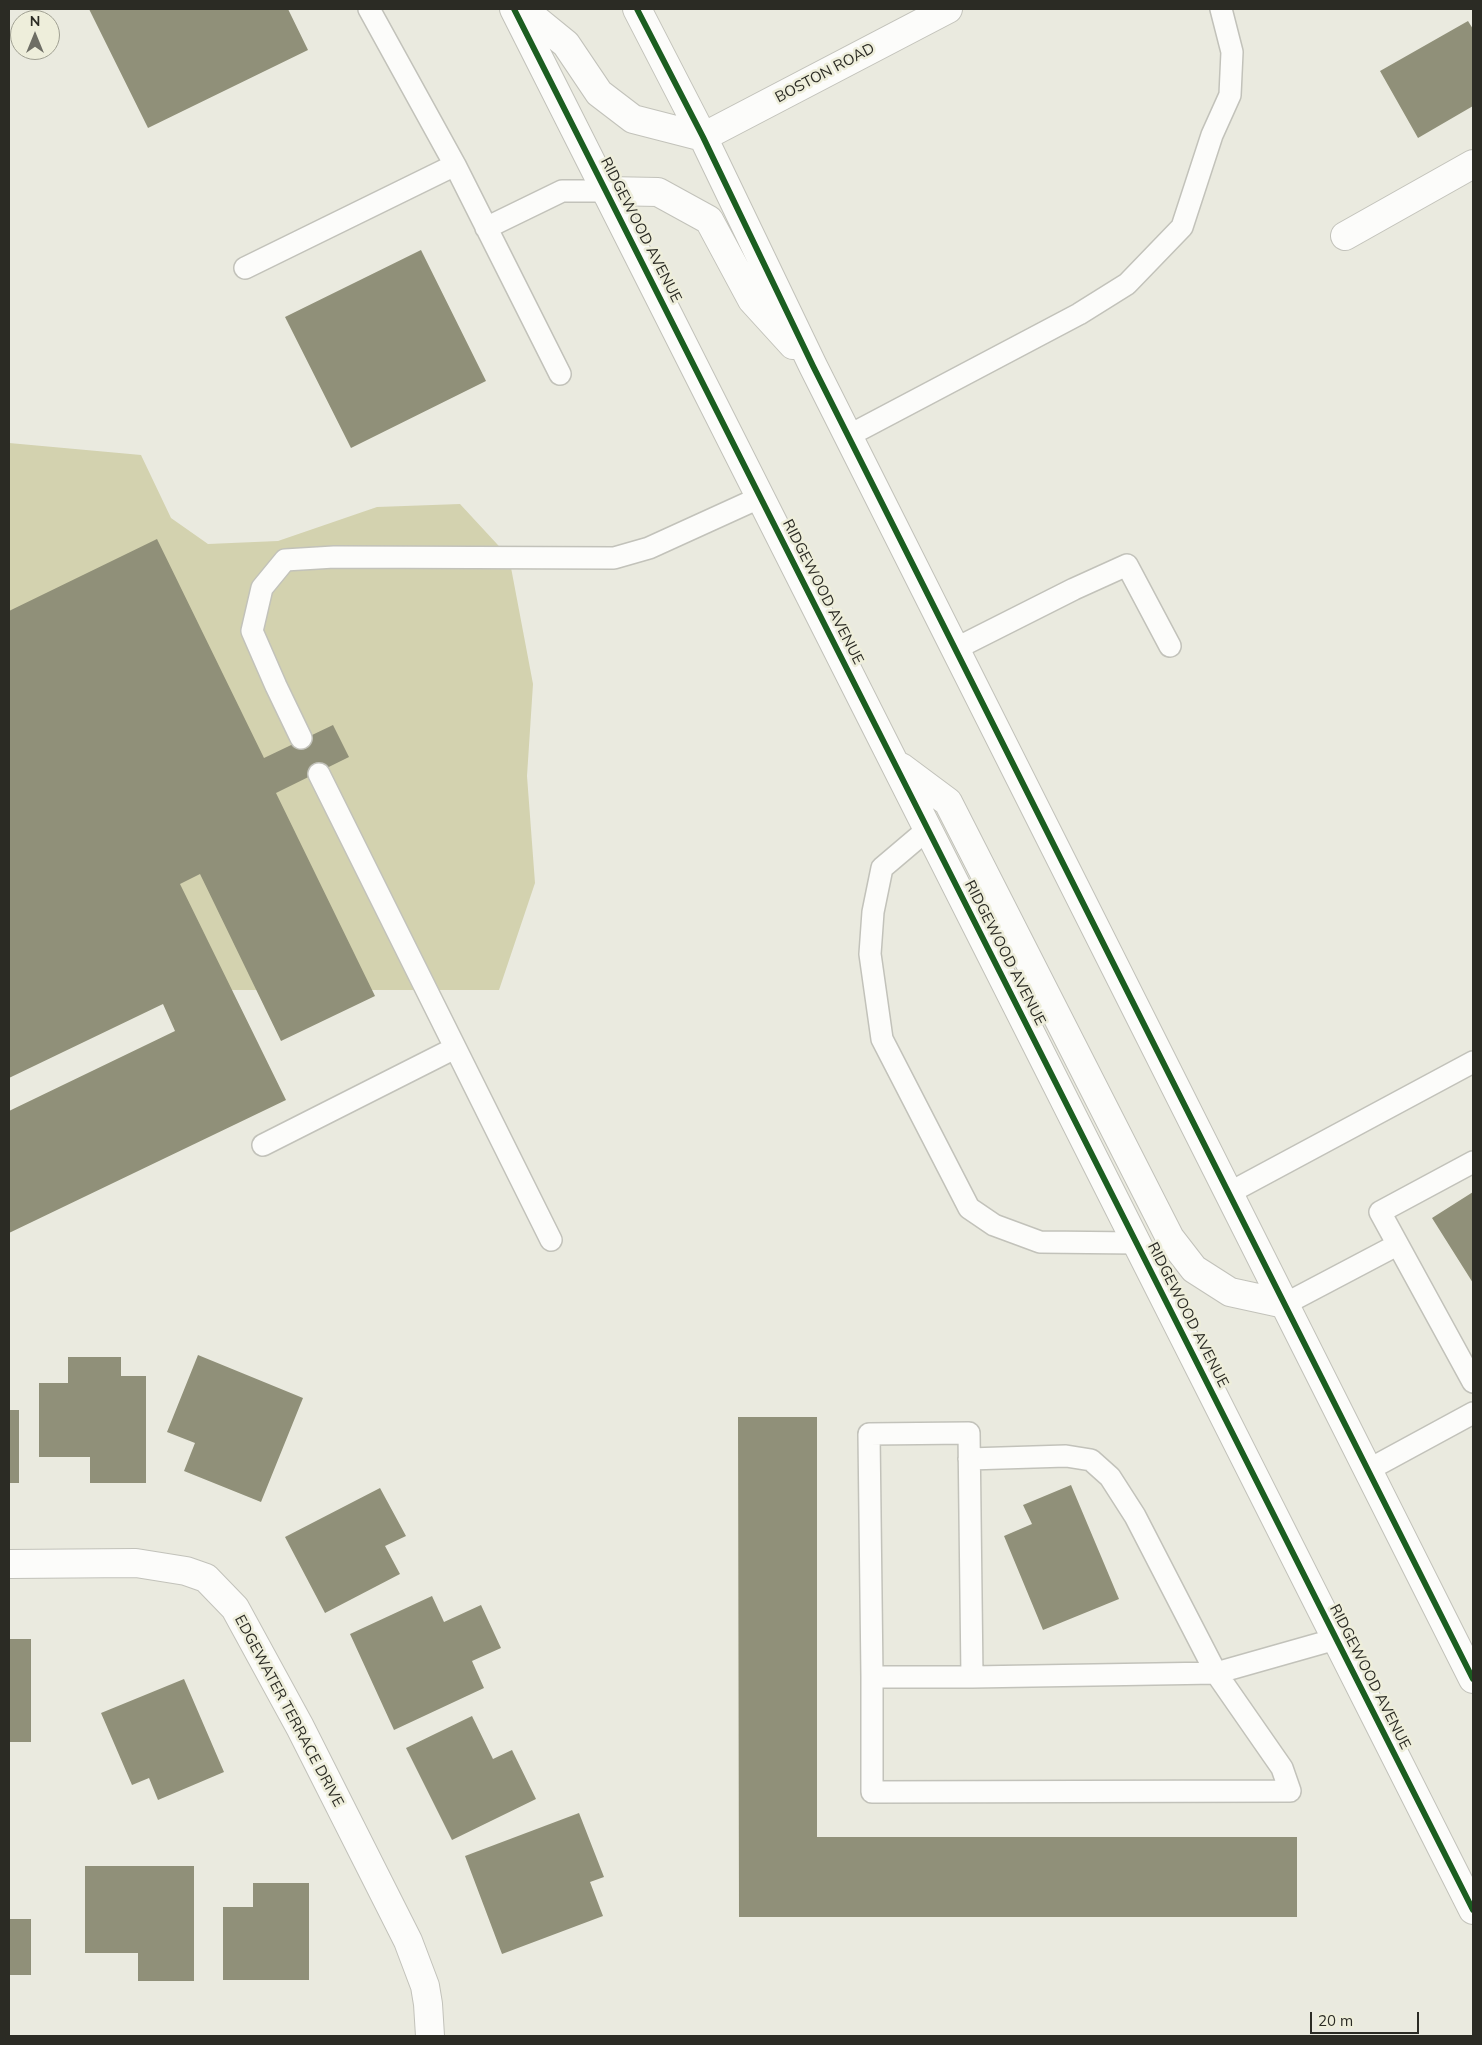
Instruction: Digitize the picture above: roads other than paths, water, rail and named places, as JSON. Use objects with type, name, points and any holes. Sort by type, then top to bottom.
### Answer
[{"type":"main road","name":"RIDGEWOOD AVENUE","points":[[514,9],[1473,1910]]},
{"type":"main road","points":[[523,9],[566,44],[599,93],[633,119],[703,137]]},
{"type":"main road","points":[[637,9],[703,137],[848,436],[1473,1679]]},
{"type":"main road","name":"BOSTON ROAD","points":[[703,137],[948,9]]},
{"type":"main road","points":[[1345,236],[1473,164]]},
{"type":"main road","points":[[607,192],[658,192],[709,220],[752,300],[813,366]]},
{"type":"main road","points":[[896,763],[948,802],[1170,1238],[1194,1269],[1230,1292],[1285,1304]]},
{"type":"main road","name":"EDGEWATER TERRACE DRIVE","points":[[9,1564],[136,1563],[186,1571],[206,1578],[235,1608],[300,1727],[408,1941],[425,1986],[430,2036]]},
{"type":"lane","points":[[369,9],[454,165],[560,374]]},
{"type":"lane","points":[[848,436],[1079,314],[1127,284],[1182,227],[1212,134],[1230,95],[1232,52],[1221,9]]},
{"type":"lane","points":[[245,268],[454,165]]},
{"type":"lane","points":[[486,228],[562,192],[607,192]]},
{"type":"lane","points":[[301,738],[252,630],[262,588],[285,560],[334,557],[614,558],[649,548],[761,497]]},
{"type":"lane","points":[[955,649],[1074,589],[1127,565],[1170,646]]},
{"type":"lane","points":[[319,774],[551,1240]]},
{"type":"lane","points":[[928,828],[882,868],[872,912],[870,954],[882,1039],[969,1208],[994,1224],[1040,1242],[1137,1243]]},
{"type":"lane","points":[[263,1145],[455,1048]]},
{"type":"lane","points":[[1229,1193],[1473,1062]]},
{"type":"lane","points":[[1473,1162],[1380,1212],[1473,1382]]},
{"type":"lane","points":[[1285,1304],[1396,1244]]},
{"type":"lane","points":[[1368,1470],[1473,1413]]},
{"type":"lane","points":[[970,1459],[1066,1456],[1091,1460],[1110,1477],[1135,1516],[1216,1673],[1282,1768],[1290,1791],[872,1792],[869,1434],[970,1433],[970,1459],[972,1677]]},
{"type":"lane","points":[[872,1677],[1216,1673],[1336,1639]]}]
